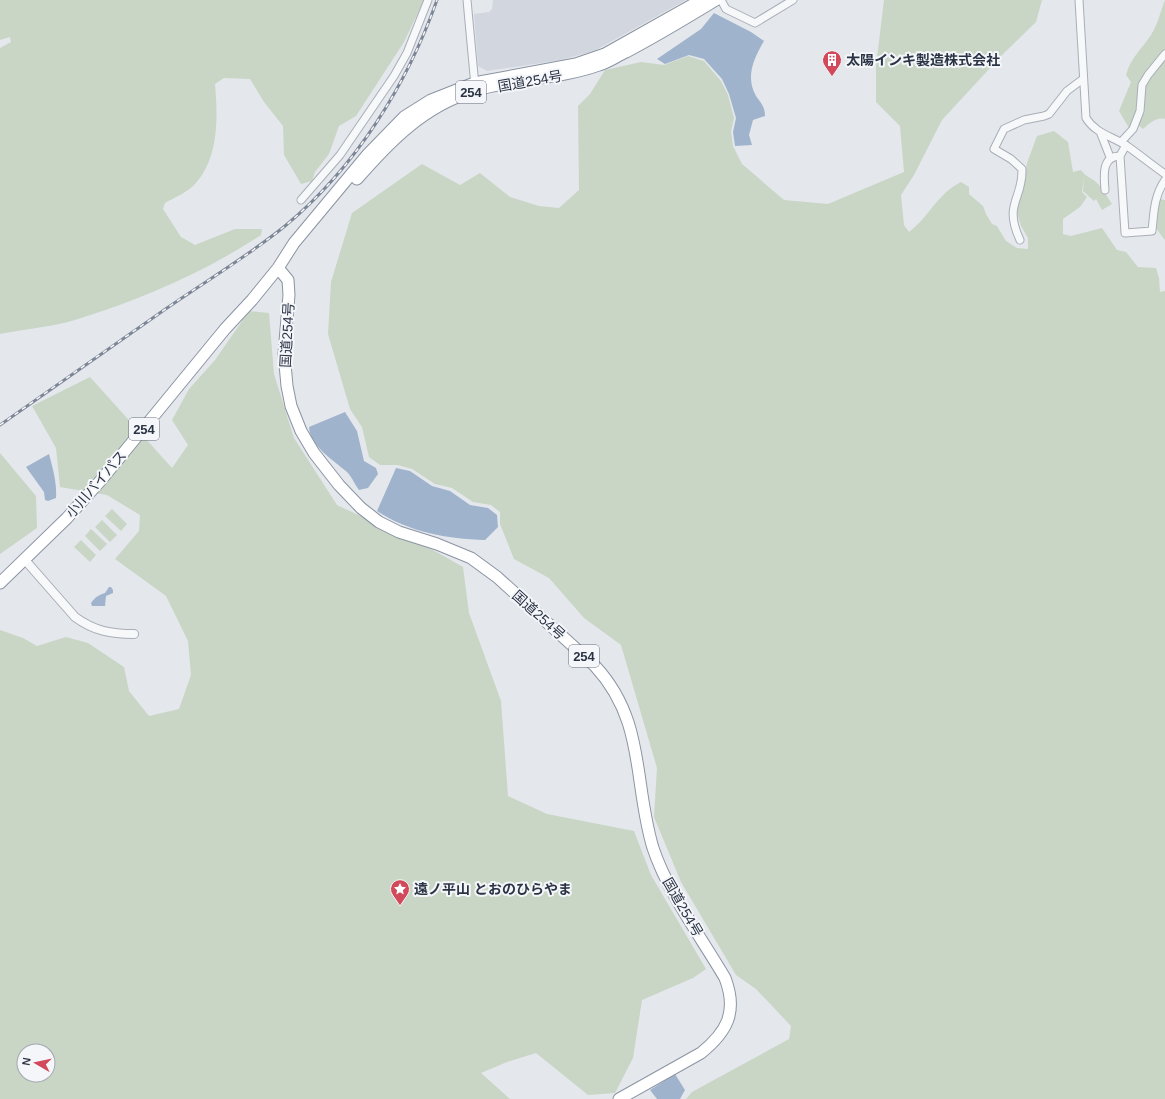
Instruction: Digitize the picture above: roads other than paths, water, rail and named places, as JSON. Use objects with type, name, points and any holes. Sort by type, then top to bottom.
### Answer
[{"type":"highway","name":"国道254号","points":[[619,1099],[706,1048],[723,1030],[731,1010],[730,989],[726,978],[668,882],[654,849],[647,822],[632,733],[623,707],[608,680],[595,666],[497,577],[471,558],[437,544],[404,534],[379,522],[361,508],[339,485],[314,453],[301,431],[291,406],[287,386],[284,353],[289,295],[288,280],[278,268],[300,246],[387,145],[408,126],[433,109],[475,87],[576,64],[594,58],[630,41],[701,0]]},
{"type":"highway","name":"国道254号","points":[[475,87],[561,76],[608,62],[677,24],[716,0]]},
{"type":"highway","name":"小川バイパス","points":[[0,583],[67,518],[102,479],[278,268]]},
{"type":"street","points":[[301,200],[340,155],[394,76],[409,48],[428,0]]},
{"type":"street","points":[[467,0],[475,87]]},
{"type":"street","points":[[721,0],[726,9],[755,24],[793,0]]},
{"type":"street","points":[[1079,0],[1086,118],[1090,124],[1102,134],[1123,144],[1165,174]]},
{"type":"street","points":[[1165,54],[1142,85],[1140,111],[1133,129],[1123,144],[1120,156],[1125,233],[1152,231],[1155,200],[1158,190],[1165,180]]},
{"type":"street","points":[[1020,240],[1014,226],[1012,214],[1022,169],[1012,159],[994,149],[997,140],[1004,129],[1012,125],[1049,114],[1067,91],[1084,78]]},
{"type":"street","points":[[1102,134],[1110,157],[1103,172],[1105,190]]},
{"type":"street","points":[[1110,157],[1120,156]]},
{"type":"street","points":[[25,560],[58,599],[82,622],[106,633],[134,634]]},
{"type":"water","points":[[714,13],[751,32],[764,41],[754,61],[751,82],[756,96],[761,103],[765,116],[753,120],[749,135],[752,145],[735,146],[733,132],[736,118],[729,94],[722,79],[704,59],[689,55],[665,64],[657,59],[701,29]]},
{"type":"water","points":[[345,412],[357,431],[364,461],[376,468],[378,474],[368,488],[359,490],[349,474],[323,452],[310,434],[309,427]]},
{"type":"water","points":[[49,454],[56,487],[56,498],[48,501],[45,500],[44,492],[26,467]]},
{"type":"water","points":[[396,468],[410,471],[432,486],[450,491],[470,505],[488,508],[497,515],[498,527],[485,540],[457,538],[415,529],[389,518],[377,511]]},
{"type":"water","points":[[109,587],[113,590],[113,593],[106,596],[105,606],[92,606],[91,603],[94,599],[105,593]]},
{"type":"water","points":[[675,1074],[685,1090],[680,1099],[657,1099],[650,1090]]},
{"type":"waterway","points":[[760,16],[786,0]]},
{"type":"railway","points":[[0,425],[167,308],[256,248],[285,226],[310,203],[334,178],[376,123],[394,94],[410,63],[425,32],[437,0]]},
{"type":"place","name":"太陽インキ製造株式会社","points":[[832,77]]},
{"type":"place","name":"遠ノ平山 とおのひらやま","points":[[400,906]]}]
